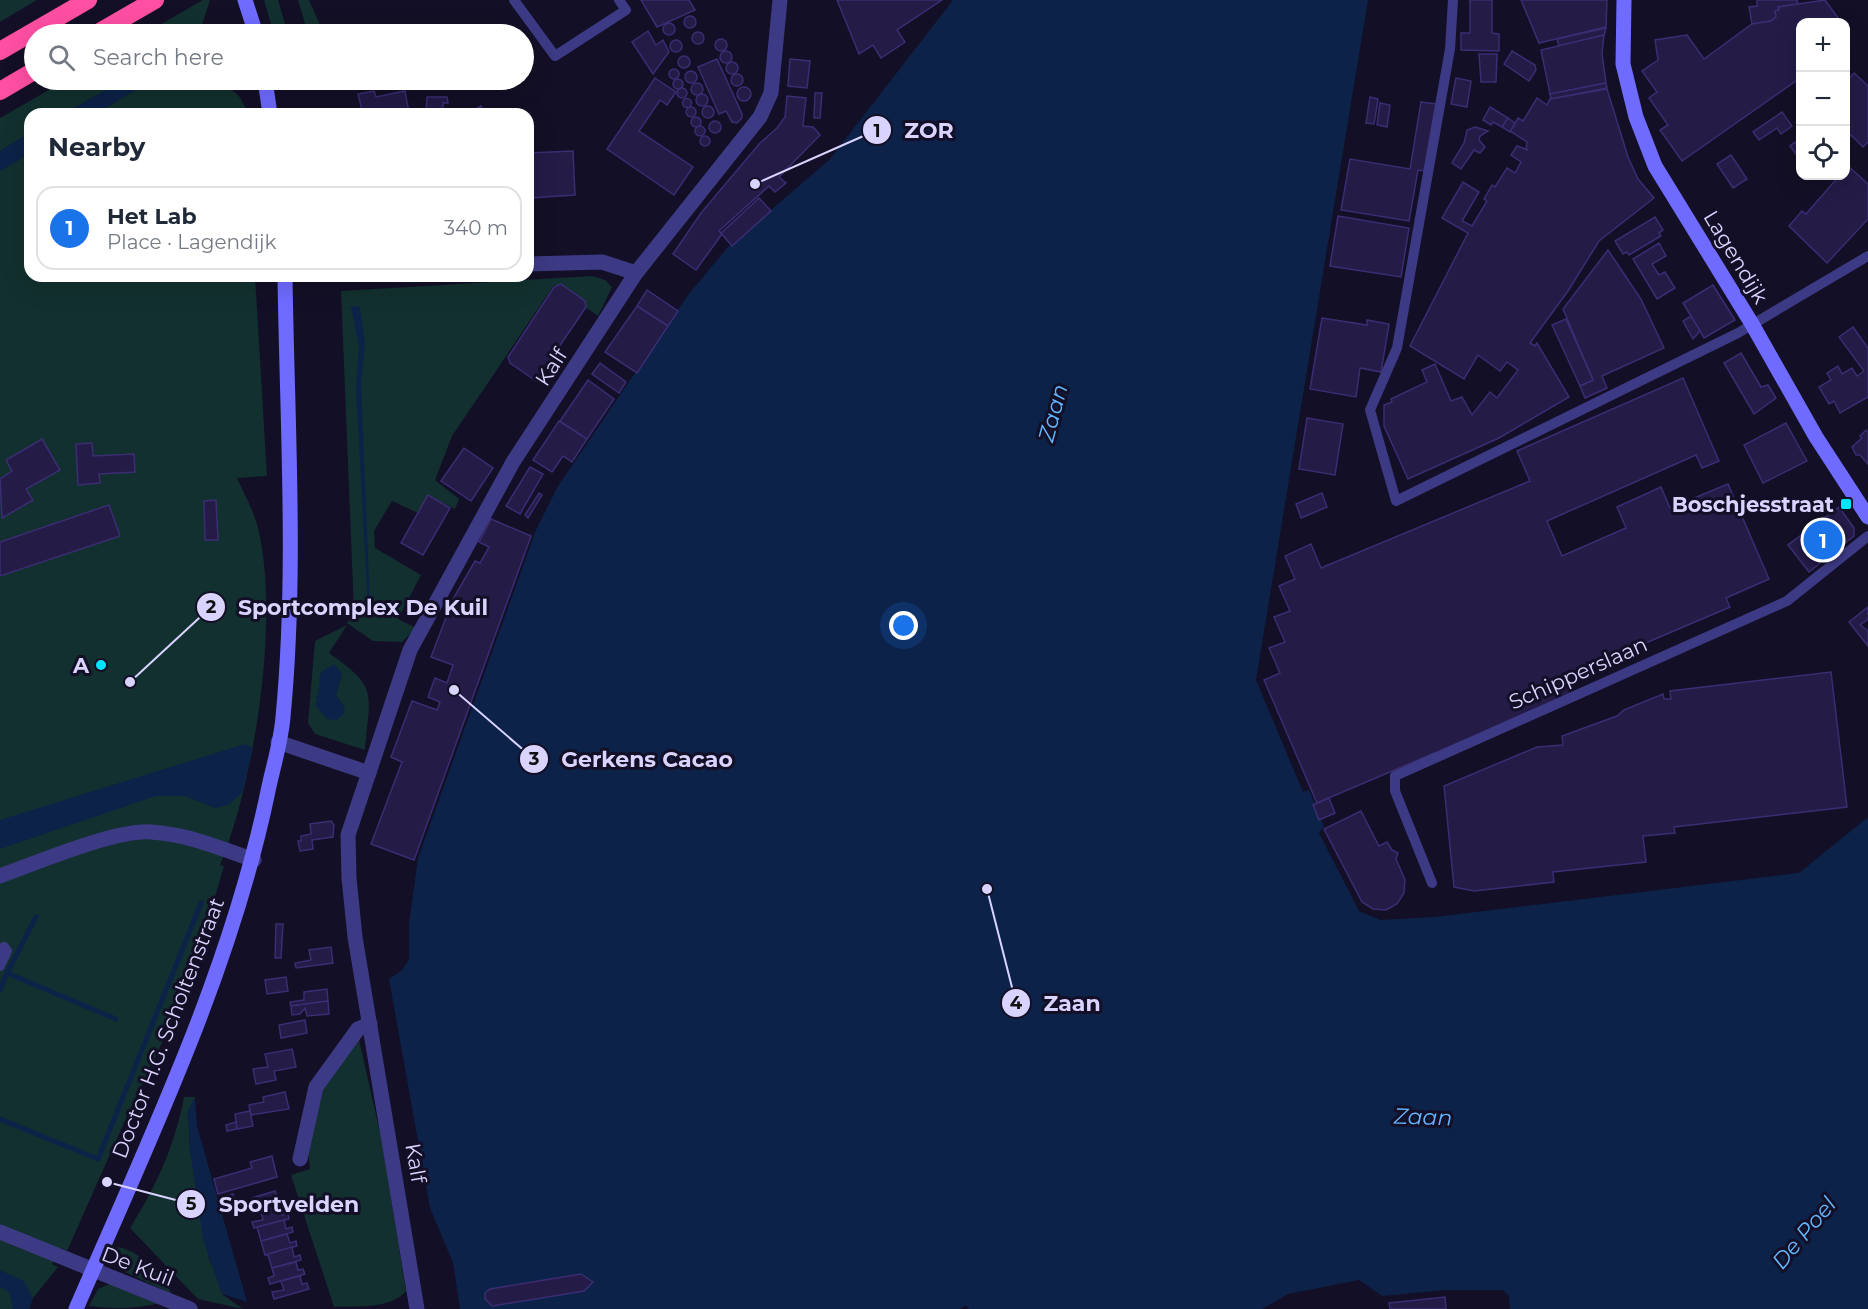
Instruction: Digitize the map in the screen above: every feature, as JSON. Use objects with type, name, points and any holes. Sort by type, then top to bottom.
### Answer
[{"type":"highway","points":[[47,24],[88,0]]},
{"type":"highway","points":[[113,24],[155,0]]},
{"type":"highway","points":[[0,51],[24,37]]},
{"type":"highway","points":[[0,91],[24,77]]},
{"type":"main road","points":[[245,0],[253,24]]},
{"type":"main road","name":"Lagendijk","points":[[1624,0],[1623,64],[1636,117],[1655,166],[1752,324],[1816,437],[1867,514]]},
{"type":"main road","points":[[266,90],[269,108]]},
{"type":"main road","name":"Doctor H.G. Scholtenstraat","points":[[76,1309],[210,992],[254,860],[283,719],[289,570],[285,282]]},
{"type":"street","name":"Kalf","points":[[417,1309],[370,1024],[349,878],[348,835],[410,650],[513,462],[636,273],[760,117],[771,93],[780,0]]},
{"type":"street","points":[[534,264],[602,262],[636,273]]},
{"type":"street","points":[[278,742],[369,773]]},
{"type":"street","points":[[0,876],[107,839],[148,831],[187,837],[254,860]]},
{"type":"street","points":[[300,1159],[316,1088],[358,1029],[370,1024]]},
{"type":"street","name":"De Kuil","points":[[0,1232],[190,1309]]},
{"type":"lane","points":[[514,0],[532,24]]},
{"type":"lane","points":[[534,27],[555,56],[626,10],[620,0]]},
{"type":"lane","points":[[1453,0],[1450,49],[1397,348],[1370,410],[1396,501],[1752,324],[1868,256]]},
{"type":"lane","name":"Schipperslaan","points":[[1432,883],[1395,791],[1395,776],[1787,601],[1868,536]]},
{"type":"lane","points":[[0,949],[4,947],[7,951],[0,966]]},
{"type":"green space","points":[[0,0],[37,0],[0,22]]},
{"type":"green space","points":[[203,0],[210,0],[202,24],[161,24]]},
{"type":"green space","points":[[264,0],[278,0],[285,24],[271,24]]},
{"type":"green space","points":[[298,0],[309,0],[320,24],[305,24]]},
{"type":"green space","points":[[49,90],[106,90],[75,108],[24,108],[24,137],[0,151],[0,118]]},
{"type":"green space","points":[[135,90],[232,90],[239,96],[246,108],[105,108]]},
{"type":"green space","points":[[24,157],[24,282],[255,282],[267,476],[237,478],[258,528],[264,565],[265,652],[253,745],[233,830],[220,865],[224,866],[201,944],[171,1024],[67,1251],[61,1248],[52,1264],[58,1267],[33,1298],[29,1309],[0,1309],[0,171]]},
{"type":"green space","points":[[592,276],[605,280],[612,287],[598,316],[554,285],[452,436],[435,480],[459,499],[455,509],[428,495],[418,513],[392,501],[374,531],[375,548],[421,575],[398,619],[416,628],[402,642],[373,641],[347,623],[354,612],[341,291],[492,282],[534,282],[534,279]]},
{"type":"green space","points":[[347,625],[329,653],[356,675],[368,693],[369,716],[365,750],[315,734],[308,723],[315,641]],"holes":[[[342,673],[336,695],[345,709],[316,697]]]},
{"type":"green space","points":[[358,1035],[381,1137],[406,1291],[400,1297],[383,1304],[334,1307],[291,1175],[310,1169],[308,1149],[318,1097]]},
{"type":"green space","points":[[184,1097],[195,1097],[188,1111],[190,1150],[209,1259],[217,1275],[222,1294],[243,1309],[198,1299],[130,1228],[148,1197],[170,1149]]},
{"type":"green space","points":[[117,1247],[142,1258],[162,1279],[172,1294],[121,1270],[115,1253]]},
{"type":"green space","points":[[110,1284],[160,1303],[125,1308],[89,1306],[98,1289]]},
{"type":"water","name":"De Poel","points":[[953,0],[1368,0],[1256,680],[1303,792],[1309,790],[1324,826],[1319,833],[1359,911],[1380,920],[1434,917],[1799,873],[1868,817],[1868,1309],[1510,1309],[1509,1296],[1503,1290],[1446,1290],[1382,1296],[1359,1280],[1288,1294],[1262,1309],[969,1309],[966,1305],[960,1309],[460,1309],[453,1263],[430,1208],[389,979],[401,971],[409,960],[409,924],[418,858],[536,530],[558,486],[688,295],[726,249],[830,159]]},
{"type":"water","points":[[106,90],[135,90],[105,108],[75,108]]},
{"type":"water","points":[[24,137],[24,157],[0,171],[0,151]]},
{"type":"water","points":[[351,306],[360,307],[365,345],[361,383],[370,606],[368,609],[356,388],[359,346]]},
{"type":"water","points":[[334,664],[342,673],[336,695],[345,709],[343,715],[336,720],[327,719],[316,706],[321,672]]},
{"type":"water","points":[[245,744],[253,748],[242,793],[228,805],[215,808],[185,796],[156,796],[0,849],[0,820]]},
{"type":"water","points":[[195,1097],[197,1126],[247,1302],[222,1294],[203,1239],[190,1150],[188,1111]]},
{"type":"water","points":[[0,1270],[24,1281],[33,1298],[29,1309],[13,1309],[9,1292],[0,1287]]},
{"type":"building","points":[[641,0],[689,0],[695,10],[657,27]]},
{"type":"building","points":[[837,0],[942,0],[897,30],[905,42],[881,58],[873,45],[859,54]]},
{"type":"building","points":[[1470,0],[1492,0],[1492,33],[1499,34],[1499,51],[1461,50],[1461,33],[1470,33]]},
{"type":"building","points":[[1521,0],[1607,0],[1606,27],[1539,43]]},
{"type":"building","points":[[1757,0],[1797,0],[1798,4],[1778,7],[1779,10],[1775,11],[1776,17],[1771,21],[1752,24],[1749,7],[1757,6]]},
{"type":"building","points":[[1825,0],[1838,18],[1796,18],[1796,81],[1682,161],[1660,130],[1668,125],[1649,98],[1657,92],[1642,71],[1658,60],[1655,40],[1687,35],[1704,59],[1752,24],[1771,21],[1776,17],[1775,11],[1779,10],[1778,7]]},
{"type":"building","points":[[692,16],[696,22],[692,28],[688,28],[684,20]]},
{"type":"building","points":[[671,23],[675,29],[671,35],[667,35],[663,27]]},
{"type":"building","points":[[1606,28],[1604,35],[1559,46],[1557,39]]},
{"type":"building","points":[[648,31],[656,45],[663,40],[669,52],[653,74],[632,42]]},
{"type":"building","points":[[700,32],[704,38],[700,44],[696,44],[692,36]]},
{"type":"building","points":[[1604,35],[1602,54],[1606,83],[1550,94],[1541,50]]},
{"type":"building","points":[[723,39],[727,45],[723,51],[719,51],[715,43]]},
{"type":"building","points":[[678,40],[682,46],[678,52],[674,52],[670,44]]},
{"type":"building","points":[[728,51],[732,57],[728,63],[724,63],[720,55]]},
{"type":"building","points":[[1512,51],[1535,65],[1536,70],[1529,81],[1504,64]]},
{"type":"building","points":[[1479,54],[1497,54],[1496,82],[1481,82]]},
{"type":"building","points":[[686,56],[690,62],[686,68],[682,68],[678,60]]},
{"type":"building","points":[[717,59],[742,114],[742,118],[737,123],[732,122],[726,111],[719,114],[698,67]]},
{"type":"building","points":[[790,59],[810,61],[807,88],[788,86]]},
{"type":"building","points":[[734,62],[738,68],[734,74],[730,74],[726,66]]},
{"type":"building","points":[[674,69],[679,74],[674,79],[669,74]]},
{"type":"building","points":[[691,71],[697,77],[691,83],[685,77]]},
{"type":"building","points":[[1854,73],[1868,86],[1868,142],[1863,147],[1850,136],[1850,78]]},
{"type":"building","points":[[737,74],[743,80],[737,86],[731,80]]},
{"type":"building","points":[[655,78],[676,92],[667,105],[660,100],[639,131],[693,167],[674,195],[607,149]]},
{"type":"building","points":[[1456,78],[1471,81],[1467,107],[1451,104]]},
{"type":"building","points":[[678,79],[683,84],[678,89],[673,84]]},
{"type":"building","points":[[697,83],[703,89],[697,95],[691,89]]},
{"type":"building","points":[[1606,83],[1607,88],[1551,99],[1550,94]]},
{"type":"building","points":[[744,87],[749,89],[751,94],[749,99],[744,101],[739,99],[737,94],[739,89]]},
{"type":"building","points":[[682,88],[687,93],[682,98],[677,93]]},
{"type":"building","points":[[1607,89],[1628,157],[1638,179],[1654,198],[1599,241],[1568,291],[1530,343],[1535,346],[1537,343],[1569,397],[1499,438],[1408,479],[1384,426],[1384,405],[1392,402],[1391,399],[1427,382],[1422,370],[1435,364],[1451,401],[1462,397],[1472,415],[1490,392],[1497,398],[1518,370],[1507,362],[1500,371],[1478,355],[1464,379],[1410,346],[1468,233],[1442,218],[1463,182],[1479,192],[1462,221],[1472,226],[1487,201],[1484,199],[1492,185],[1495,187],[1507,168],[1515,173],[1521,162],[1511,155],[1517,146],[1528,150],[1526,149],[1527,142],[1510,131],[1518,118],[1523,121],[1537,98],[1547,105],[1550,99]]},
{"type":"building","points":[[374,91],[376,97],[405,91],[408,108],[362,108],[358,94]]},
{"type":"building","points":[[815,93],[822,93],[820,118],[814,118]]},
{"type":"building","points":[[704,94],[708,100],[704,106],[700,106],[696,98]]},
{"type":"building","points":[[787,96],[806,98],[803,126],[813,127],[820,135],[779,177],[786,183],[775,192],[769,186],[719,231],[722,234],[696,270],[673,254],[701,213],[785,117]]},
{"type":"building","points":[[427,97],[447,97],[448,103],[443,103],[443,108],[426,108]]},
{"type":"building","points":[[1370,97],[1378,99],[1374,124],[1366,123]]},
{"type":"building","points":[[687,98],[692,103],[687,108],[682,103]]},
{"type":"building","points":[[1421,102],[1436,104],[1425,171],[1418,170],[1409,221],[1341,210],[1350,159],[1410,169]]},
{"type":"building","points":[[1380,103],[1390,105],[1387,127],[1377,125]]},
{"type":"building","points":[[708,106],[714,112],[708,118],[702,112]]},
{"type":"building","points":[[691,107],[696,112],[691,117],[686,112]]},
{"type":"building","points":[[1490,107],[1508,118],[1502,127],[1493,122],[1491,125],[1483,120]]},
{"type":"building","points":[[1782,112],[1792,126],[1781,134],[1777,128],[1759,140],[1753,132]]},
{"type":"building","points":[[696,117],[701,122],[696,127],[691,122]]},
{"type":"building","points":[[1508,118],[1515,123],[1510,132],[1502,127]]},
{"type":"building","points":[[715,121],[721,127],[715,133],[709,127]]},
{"type":"building","points":[[700,126],[705,131],[700,136],[695,131]]},
{"type":"building","points":[[1475,127],[1488,131],[1480,136],[1479,140],[1485,147],[1480,153],[1474,150],[1461,169],[1452,163],[1464,143],[1467,130]]},
{"type":"building","points":[[705,136],[710,141],[705,146],[700,141]]},
{"type":"building","points":[[1795,142],[1796,154],[1790,146]]},
{"type":"building","points":[[573,151],[575,195],[534,198],[534,153]]},
{"type":"building","points":[[1731,155],[1747,179],[1733,188],[1717,164]]},
{"type":"building","points":[[1850,168],[1868,184],[1868,219],[1827,263],[1789,226],[1802,211],[1806,214],[1836,180],[1850,180]]},
{"type":"building","points":[[759,198],[771,211],[732,246],[721,233]]},
{"type":"building","points":[[1338,216],[1409,228],[1401,277],[1330,266]]},
{"type":"building","points":[[1655,217],[1663,230],[1659,233],[1661,236],[1629,255],[1627,252],[1623,254],[1615,241]]},
{"type":"building","points":[[1659,243],[1666,256],[1652,264],[1659,275],[1665,272],[1675,288],[1657,299],[1633,259]]},
{"type":"building","points":[[1608,250],[1641,299],[1664,348],[1602,376],[1607,388],[1585,398],[1580,386],[1593,380],[1563,309]]},
{"type":"building","points":[[561,284],[585,301],[586,307],[536,381],[510,363],[508,357],[554,287]]},
{"type":"building","points":[[1713,285],[1735,320],[1704,338],[1683,303]]},
{"type":"building","points":[[647,290],[678,311],[668,326],[637,306]]},
{"type":"building","points":[[637,306],[668,326],[637,373],[605,352]]},
{"type":"building","points":[[1691,316],[1700,331],[1693,339],[1683,321]]},
{"type":"building","points":[[1322,318],[1367,325],[1367,320],[1389,324],[1381,372],[1360,368],[1356,397],[1310,389]]},
{"type":"building","points":[[1566,319],[1593,380],[1580,386],[1552,325]]},
{"type":"building","points":[[1853,327],[1868,348],[1868,397],[1840,413],[1834,401],[1829,404],[1819,387],[1831,380],[1827,373],[1838,366],[1842,374],[1852,368],[1857,376],[1864,371],[1839,337]]},
{"type":"building","points":[[1741,353],[1761,387],[1768,385],[1776,398],[1754,414],[1724,363]]},
{"type":"building","points":[[600,363],[626,382],[619,393],[592,374]]},
{"type":"building","points":[[1683,378],[1719,461],[1702,468],[1696,455],[1547,521],[1562,556],[1626,528],[1617,507],[1661,487],[1670,508],[1728,484],[1769,579],[1726,598],[1730,607],[1566,677],[1573,694],[1317,803],[1264,680],[1280,673],[1269,648],[1285,642],[1274,617],[1290,611],[1279,586],[1295,579],[1285,556],[1311,544],[1321,568],[1530,481],[1517,451]]},
{"type":"building","points":[[588,380],[614,399],[587,439],[560,421]]},
{"type":"building","points":[[1307,418],[1343,424],[1335,475],[1299,469]]},
{"type":"building","points":[[559,421],[587,439],[572,462],[563,456],[552,472],[533,460]]},
{"type":"building","points":[[1786,423],[1807,461],[1763,483],[1744,445]]},
{"type":"building","points":[[1866,430],[1868,432],[1868,464],[1860,455],[1856,455],[1852,447],[1862,438],[1860,436]]},
{"type":"building","points":[[42,439],[60,470],[26,489],[33,500],[2,518],[0,479],[12,471],[6,460]]},
{"type":"building","points":[[92,443],[93,456],[134,454],[135,472],[99,474],[100,483],[78,485],[76,444]]},
{"type":"building","points":[[464,448],[493,468],[471,501],[441,481]]},
{"type":"building","points":[[530,467],[543,474],[520,514],[506,506]]},
{"type":"building","points":[[539,493],[542,495],[528,518],[525,515]]},
{"type":"building","points":[[1322,493],[1327,507],[1301,518],[1296,504]]},
{"type":"building","points":[[428,495],[450,508],[423,555],[401,543]]},
{"type":"building","points":[[216,500],[218,540],[205,540],[204,501]]},
{"type":"building","points":[[109,505],[120,536],[0,576],[0,542]]},
{"type":"building","points":[[1839,507],[1854,528],[1854,536],[1809,572],[1788,545]]},
{"type":"building","points":[[491,519],[531,536],[414,860],[371,844],[402,762],[391,757],[412,701],[437,710],[440,702],[428,697],[435,678],[447,683],[453,665],[431,657],[453,599],[475,561],[480,563],[489,547],[479,542]]},
{"type":"building","points":[[1868,607],[1868,619],[1860,625],[1868,631],[1868,646],[1849,622]]},
{"type":"building","points":[[1831,672],[1847,807],[1674,827],[1675,833],[1643,836],[1646,862],[1553,872],[1554,882],[1474,891],[1454,887],[1444,786],[1537,747],[1563,745],[1562,736],[1617,716],[1624,710],[1663,694],[1664,699],[1671,699],[1670,691]]},
{"type":"building","points":[[1329,798],[1335,813],[1319,820],[1313,805]]},
{"type":"building","points":[[1361,811],[1379,846],[1387,842],[1392,850],[1398,853],[1396,859],[1405,880],[1404,893],[1397,904],[1386,910],[1373,909],[1362,902],[1324,829]]},
{"type":"building","points":[[331,821],[334,825],[333,837],[312,840],[313,849],[300,851],[298,841],[301,841],[301,836],[311,834],[310,824]]},
{"type":"building","points":[[276,924],[283,924],[281,958],[275,958]]},
{"type":"building","points":[[331,947],[333,963],[296,968],[295,963],[311,960],[309,950]]},
{"type":"building","points":[[286,977],[288,991],[267,994],[265,980]]},
{"type":"building","points":[[327,989],[328,1001],[291,1006],[290,1002],[304,1000],[304,992]]},
{"type":"building","points":[[328,1001],[329,1014],[307,1016],[305,1008],[300,1014],[292,1015],[291,1006]]},
{"type":"building","points":[[305,1020],[307,1033],[281,1038],[279,1025]]},
{"type":"building","points":[[292,1049],[296,1067],[274,1071],[276,1080],[256,1084],[253,1069],[268,1067],[265,1054]]},
{"type":"building","points":[[285,1092],[289,1109],[251,1115],[249,1105],[264,1102],[263,1097]]},
{"type":"building","points":[[250,1111],[253,1126],[237,1129],[235,1114]]},
{"type":"building","points":[[236,1122],[237,1129],[227,1131],[226,1125]]},
{"type":"building","points":[[272,1156],[277,1177],[218,1194],[214,1179],[252,1168],[250,1162]]},
{"type":"building","points":[[275,1191],[280,1206],[256,1213],[252,1198]]},
{"type":"building","points":[[233,1194],[235,1202],[223,1206],[220,1198]]},
{"type":"building","points":[[280,1206],[282,1215],[288,1213],[289,1219],[254,1228],[252,1222],[263,1220],[261,1211]]},
{"type":"building","points":[[284,1220],[286,1229],[292,1227],[293,1232],[261,1241],[257,1227]]},
{"type":"building","points":[[287,1234],[290,1243],[296,1241],[297,1246],[265,1255],[261,1241]]},
{"type":"building","points":[[292,1247],[294,1257],[300,1255],[301,1260],[272,1268],[268,1255],[265,1255]]},
{"type":"building","points":[[296,1262],[298,1270],[303,1269],[305,1274],[270,1284],[268,1278],[274,1276],[272,1268]]},
{"type":"building","points":[[581,1274],[593,1282],[584,1291],[492,1306],[485,1299],[485,1293],[490,1289]]},
{"type":"building","points":[[300,1276],[302,1284],[307,1283],[309,1289],[274,1299],[272,1292],[284,1290],[281,1281]]},
{"type":"building","points":[[1445,1297],[1446,1309],[1390,1309],[1389,1303]]},
{"type":"waterway","points":[[0,1119],[98,1159],[201,903]]},
{"type":"waterway","points":[[36,917],[7,973],[116,1019]]},
{"type":"waterway","points":[[0,990],[7,973]]},
{"type":"place","name":"ZOR","points":[[755,184]]},
{"type":"place","name":"Boschjesstraat","points":[[1846,504]]},
{"type":"place","name":"Het Lab","points":[[1823,540]]},
{"type":"place","name":"A","points":[[101,665]]},
{"type":"place","name":"Sportcomplex De Kuil","points":[[130,682]]},
{"type":"place","name":"Gerkens Cacao","points":[[454,690]]},
{"type":"place","name":"Zaan","points":[[987,889]]},
{"type":"place","name":"Sportvelden","points":[[107,1182]]}]
